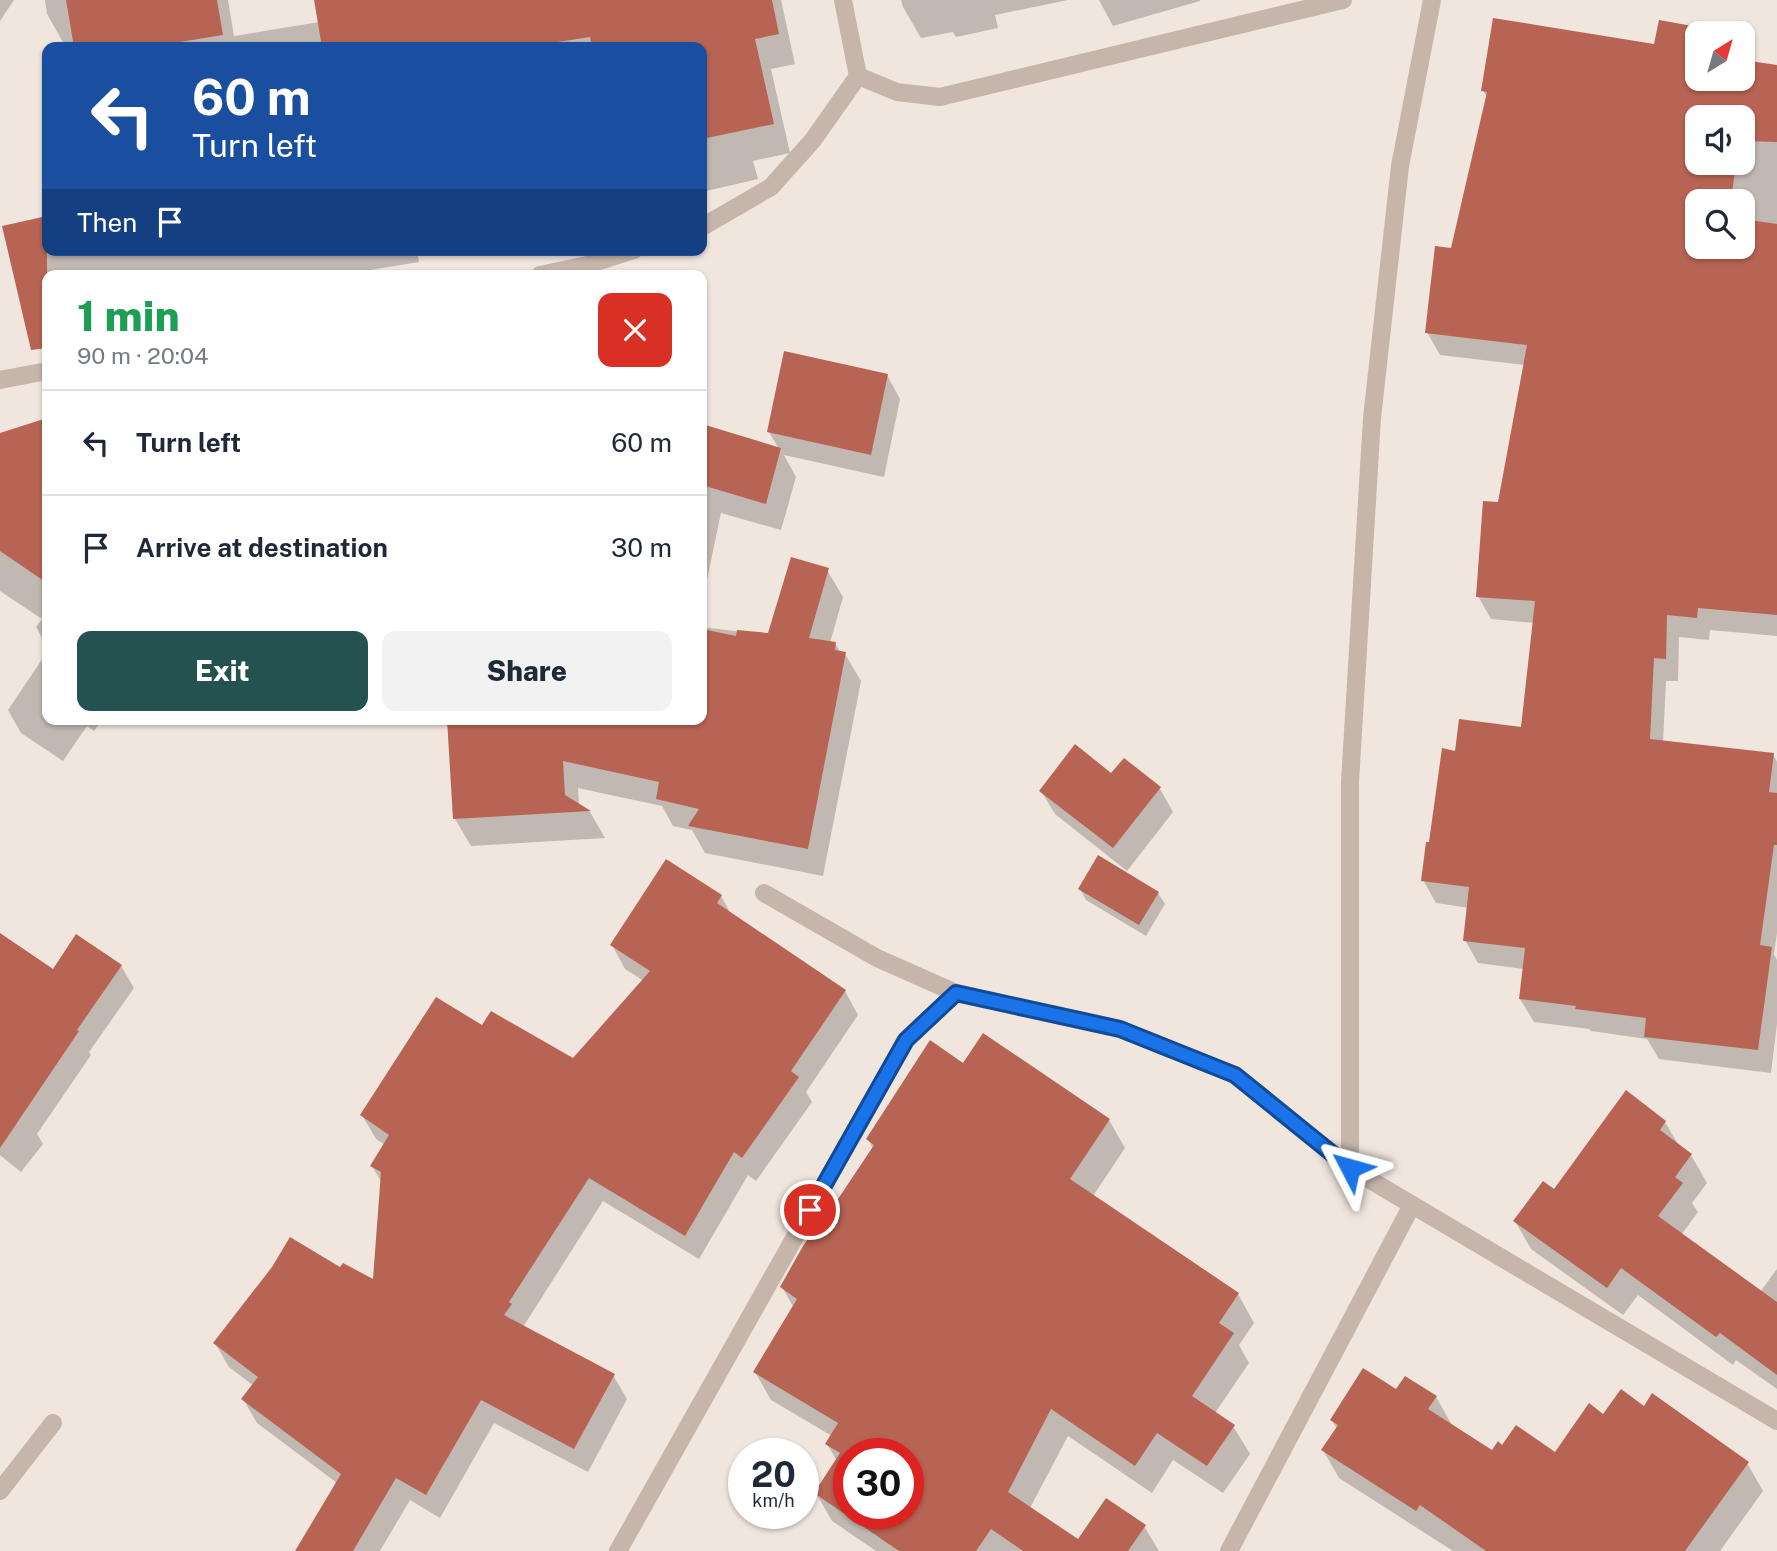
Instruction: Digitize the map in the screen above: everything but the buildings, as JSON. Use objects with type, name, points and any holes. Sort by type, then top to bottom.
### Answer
[{"type":"street","points":[[707,225],[771,187],[813,140],[858,76],[843,0]]},
{"type":"street","points":[[858,76],[897,92],[940,97],[1343,0]]},
{"type":"street","points":[[1350,1168],[1350,782],[1372,418],[1400,166],[1432,0]]},
{"type":"street","points":[[564,270],[615,256]]},
{"type":"street","points":[[0,380],[42,372]]},
{"type":"street","points":[[764,894],[877,958],[956,993],[1120,1029],[1235,1075],[1350,1168],[1777,1421]]},
{"type":"street","points":[[618,1551],[906,1040],[956,993]]},
{"type":"street","points":[[1229,1551],[1412,1205]]},
{"type":"street","points":[[0,1491],[53,1423]]},
{"type":"route","points":[[810,1210],[906,1040],[956,993],[1120,1029],[1235,1075],[1350,1168]]}]
